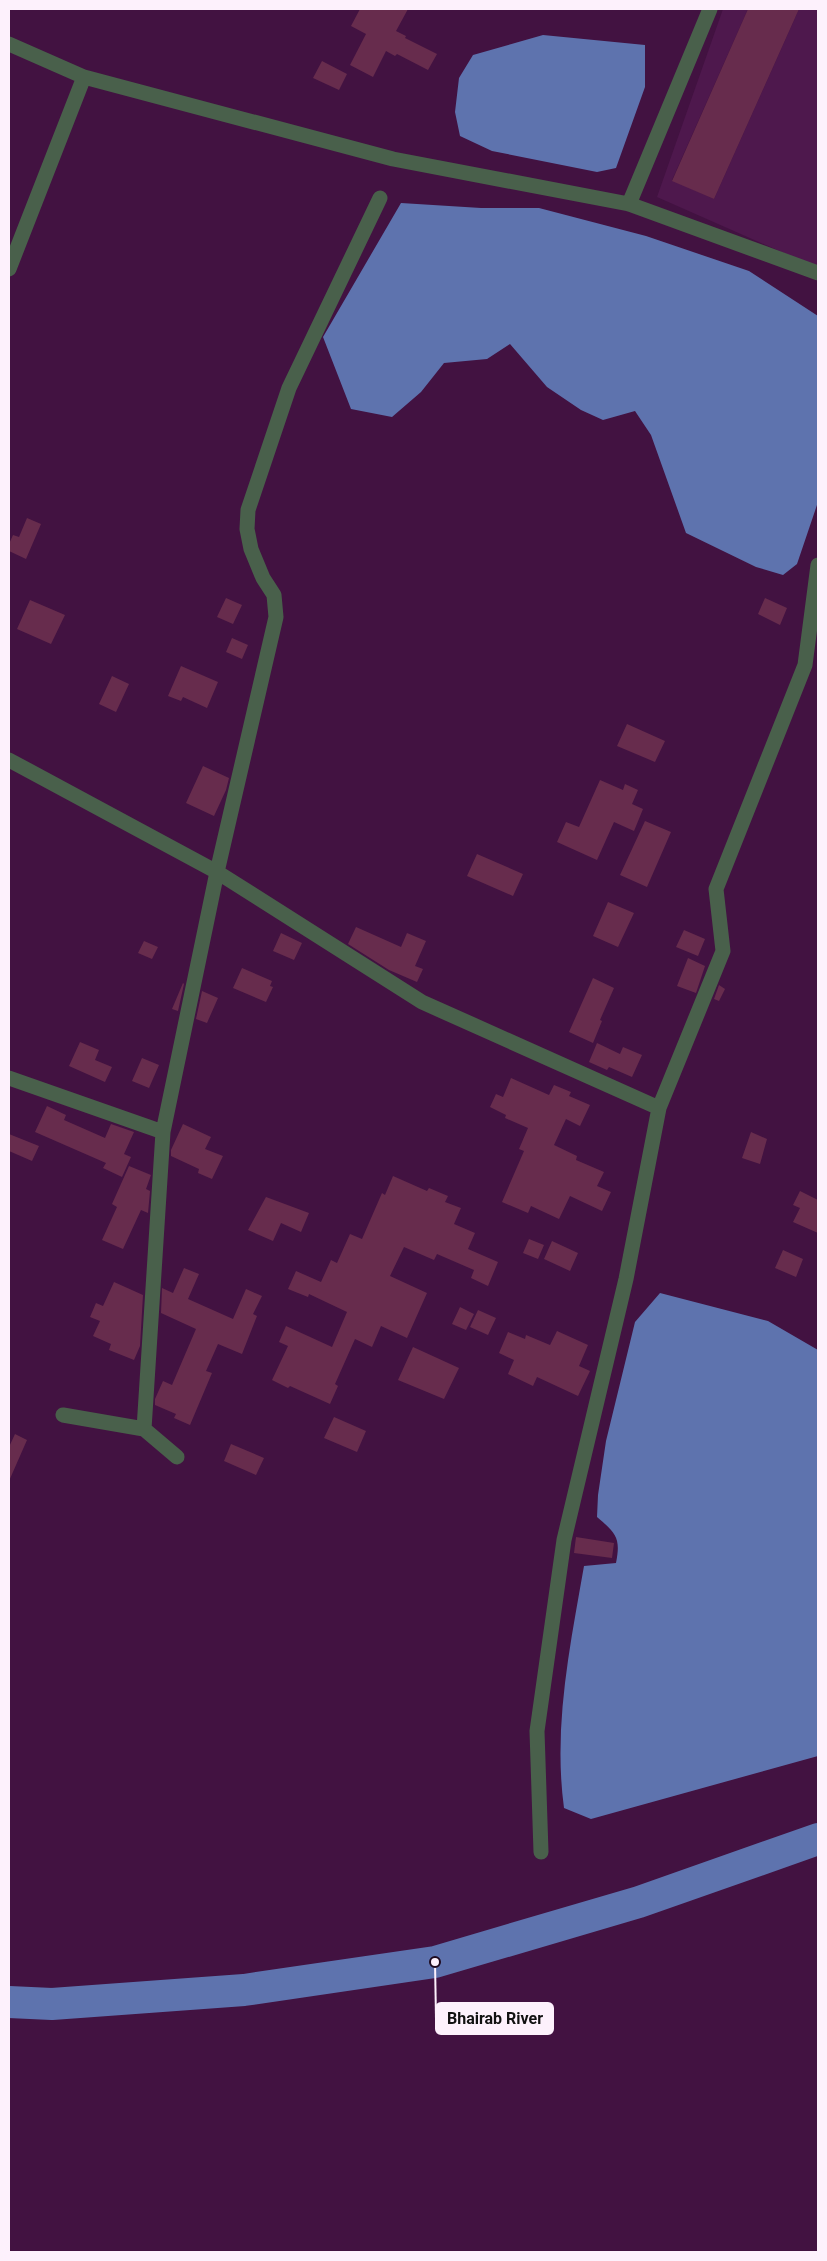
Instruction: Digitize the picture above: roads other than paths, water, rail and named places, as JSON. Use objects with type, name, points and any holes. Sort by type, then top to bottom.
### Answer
[{"type":"street","points":[[629,204],[710,9]]},
{"type":"street","points":[[9,44],[84,77],[393,159],[629,204],[818,274]]},
{"type":"street","points":[[9,269],[84,77]]},
{"type":"street","points":[[144,1429],[163,1132],[217,872],[276,617],[274,595],[251,549],[247,529],[248,510],[289,388],[380,198]]},
{"type":"street","points":[[541,1852],[537,1732],[564,1540],[626,1279],[659,1108],[722,950],[716,889],[805,664],[818,565]]},
{"type":"street","points":[[9,760],[217,872],[422,1002],[659,1108]]},
{"type":"street","points":[[9,1078],[163,1132]]},
{"type":"street","points":[[63,1415],[144,1429],[178,1457]]},
{"type":"water","points":[[543,35],[645,45],[645,87],[616,168],[597,172],[492,151],[460,136],[455,112],[459,78],[473,55]]},
{"type":"water","points":[[401,203],[481,208],[539,208],[646,236],[749,271],[818,316],[818,502],[797,564],[783,575],[756,567],[686,533],[651,435],[635,411],[603,420],[581,410],[547,387],[510,344],[487,359],[444,363],[421,392],[392,417],[351,409],[323,337]]},
{"type":"water","points":[[660,1293],[768,1321],[818,1350],[818,1756],[591,1819],[564,1808],[561,1778],[561,1747],[562,1717],[569,1656],[584,1566],[616,1563],[618,1548],[616,1537],[609,1527],[597,1517],[598,1495],[606,1441],[635,1322]]},
{"type":"waterway","points":[[9,2002],[52,2004],[244,1990],[435,1962],[639,1902],[818,1839]]},
{"type":"place","name":"Bhairab River","points":[[435,1962]]}]
